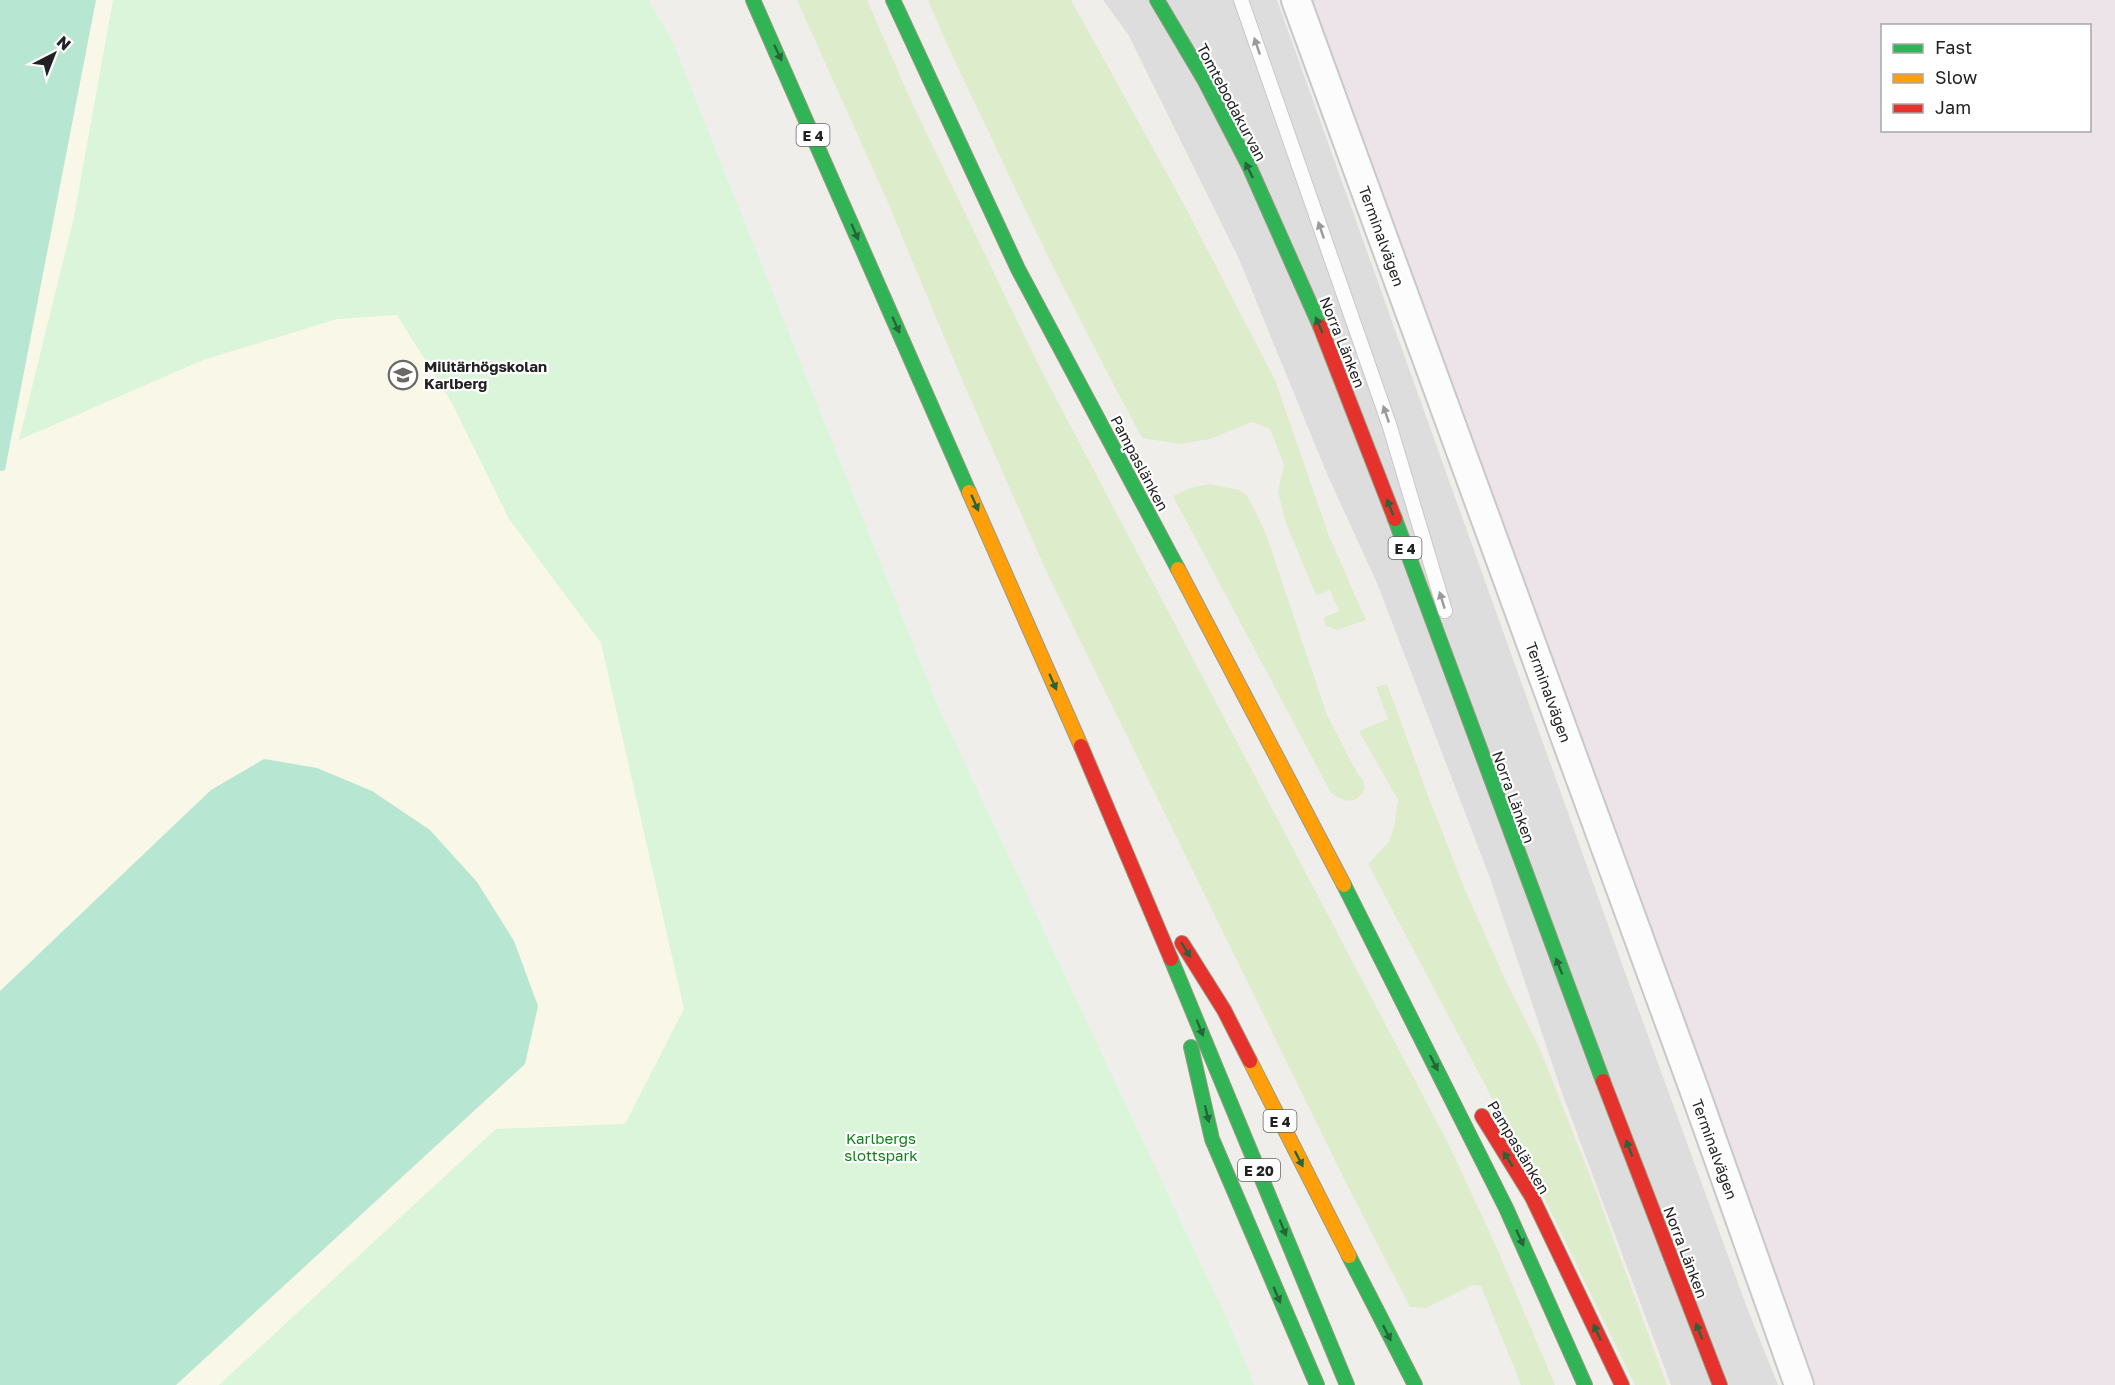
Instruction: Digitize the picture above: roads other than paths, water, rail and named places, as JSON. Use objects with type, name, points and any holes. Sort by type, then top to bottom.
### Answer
[{"type":"main road","name":"E 4","points":[[753,0],[1133,865],[1224,1010],[1414,1385]]},
{"type":"main road","name":"Pampaslänken","points":[[893,0],[1018,269],[1206,621],[1370,936],[1506,1208],[1585,1385]]},
{"type":"main road","name":"Tomtebodakurvan","points":[[1157,0],[1226,124],[1275,222]]},
{"type":"main road","name":"Norra Länken","points":[[1275,222],[1356,418],[1526,878],[1720,1385]]},
{"type":"main road","name":"E 20","points":[[1133,865],[1347,1385]]},
{"type":"main road","name":"Pampaslänken","points":[[1370,936],[1445,1056]]},
{"type":"main road","points":[[1170,955],[1212,1139],[1317,1385]]},
{"type":"main road","name":"Pampaslänken","points":[[1476,1107],[1532,1197],[1622,1385]]},
{"type":"street","name":"Terminalvägen","points":[[1296,0],[1690,1078],[1799,1385]]},
{"type":"lane","points":[[1241,0],[1389,424],[1526,878]]},
{"type":"place","name":"Militärhögskolan Karlberg","points":[[403,375]]},
{"type":"park label","name":"Karlbergs slottspark","points":[[881,1146]]}]
